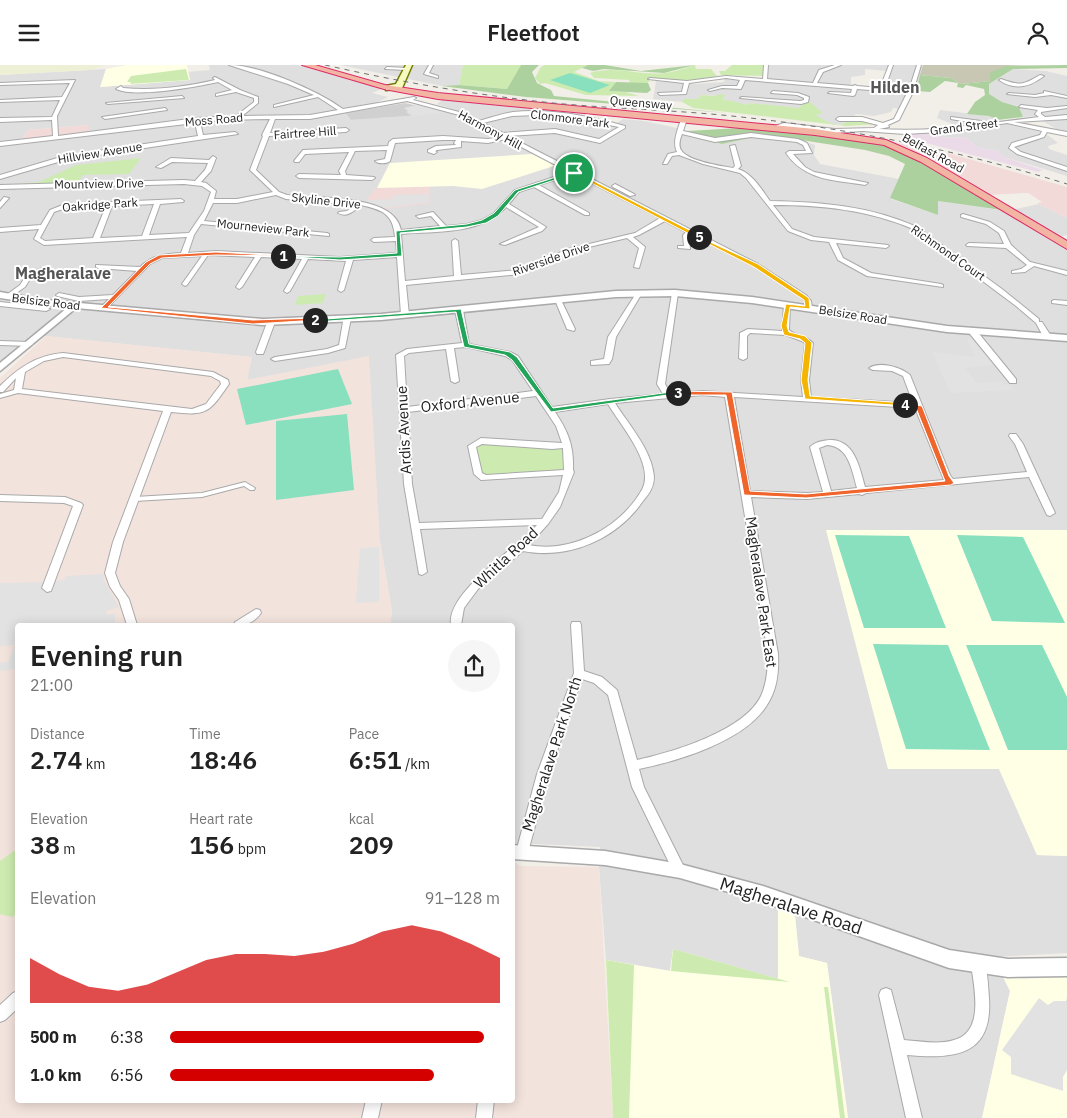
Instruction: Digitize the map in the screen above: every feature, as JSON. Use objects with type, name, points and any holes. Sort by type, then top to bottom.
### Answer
[{"type":"highway","name":"Queensway","points":[[306,65],[423,93],[507,103],[772,128]]},
{"type":"highway","name":"Belfast Road","points":[[772,128],[856,137],[902,149],[1067,246]]},
{"type":"main road","points":[[396,88],[409,67]]},
{"type":"street","points":[[232,65],[269,75],[332,102],[343,112]]},
{"type":"street","points":[[430,65],[426,74],[436,77]]},
{"type":"street","points":[[765,79],[766,65]]},
{"type":"street","points":[[815,83],[821,71],[839,65]]},
{"type":"street","points":[[882,89],[891,65]]},
{"type":"street","points":[[870,129],[896,120],[911,92],[919,65]]},
{"type":"street","points":[[386,69],[409,67]]},
{"type":"street","points":[[212,75],[209,76],[220,80],[236,90],[253,96],[257,100],[238,117]]},
{"type":"street","points":[[1028,84],[1042,76]]},
{"type":"street","points":[[650,79],[687,83],[720,77],[765,79],[911,92]]},
{"type":"street","points":[[739,88],[743,78]]},
{"type":"street","points":[[120,87],[118,89],[127,91],[220,80]]},
{"type":"street","points":[[1001,80],[1012,85],[1028,84],[1067,97]]},
{"type":"street","points":[[0,84],[73,81],[54,118],[56,138]]},
{"type":"street","points":[[786,93],[789,81]]},
{"type":"street","points":[[660,94],[684,93],[687,83]]},
{"type":"street","points":[[830,93],[853,95],[855,86]]},
{"type":"street","points":[[710,90],[722,87],[748,88]]},
{"type":"street","points":[[1009,94],[1035,96],[1054,94],[1067,89]]},
{"type":"street","points":[[218,95],[236,90]]},
{"type":"street","points":[[742,98],[795,103],[806,101],[807,96],[774,92]]},
{"type":"street","name":"Moss Road","points":[[0,144],[197,120],[238,117],[310,117],[409,100],[423,93]]},
{"type":"street","points":[[276,106],[318,96]]},
{"type":"street","points":[[108,103],[182,97]]},
{"type":"street","points":[[0,101],[64,98]]},
{"type":"street","name":"Harmony Hill","points":[[409,100],[449,109],[756,265],[807,299],[808,308]]},
{"type":"street","points":[[134,101],[140,128]]},
{"type":"street","points":[[1021,107],[1046,109],[1067,107]]},
{"type":"street","points":[[105,117],[165,109]]},
{"type":"street","points":[[1043,118],[1038,113],[1046,109]]},
{"type":"street","name":"Clonmore Park","points":[[478,123],[512,114],[528,113],[590,120],[623,127],[600,141],[555,131],[502,137]]},
{"type":"street","points":[[859,113],[844,115],[868,119],[886,125],[896,132]]},
{"type":"street","name":"Grand Street","points":[[772,128],[784,125],[838,131],[870,129],[896,132],[957,129],[1006,122],[1067,117]]},
{"type":"street","points":[[0,120],[54,118]]},
{"type":"street","name":"Skyline Drive","points":[[273,118],[253,170],[277,193],[298,199],[376,207],[389,214],[395,220],[398,235],[405,315]]},
{"type":"street","points":[[953,118],[974,121],[985,125]]},
{"type":"street","points":[[679,153],[677,147],[684,119]]},
{"type":"street","points":[[197,120],[201,137]]},
{"type":"street","points":[[1006,122],[1067,135]]},
{"type":"street","name":"Fairtree Hill","points":[[265,135],[346,130]]},
{"type":"street","points":[[1045,131],[1042,136],[1014,144],[1011,147],[1019,153],[1067,169]]},
{"type":"street","points":[[680,132],[715,141],[751,135],[798,141],[805,144],[810,152],[789,153],[797,165],[806,170],[866,183]]},
{"type":"street","name":"Hillview Avenue","points":[[0,177],[64,158],[201,137],[235,135]]},
{"type":"street","points":[[378,161],[387,161],[393,141],[461,144],[488,141],[502,137]]},
{"type":"street","points":[[434,152],[430,151],[435,148],[447,149],[461,144]]},
{"type":"street","points":[[472,147],[481,147]]},
{"type":"street","points":[[733,147],[738,166],[735,170]]},
{"type":"street","points":[[306,159],[297,160],[303,152],[390,148]]},
{"type":"street","points":[[344,177],[342,171],[353,149]]},
{"type":"street","points":[[665,163],[670,155],[679,153],[692,160],[735,170],[748,177],[790,229],[813,239],[886,246]]},
{"type":"street","name":"Mountview Drive","points":[[0,187],[197,183],[208,171],[213,160],[171,160],[159,167]]},
{"type":"street","points":[[1054,165],[1060,162]]},
{"type":"street","name":"Harmony Hill","points":[[571,171],[578,168],[632,195]]},
{"type":"street","points":[[374,240],[484,221],[496,215],[516,191],[571,171]]},
{"type":"street","points":[[299,176],[344,177],[368,180]]},
{"type":"street","points":[[184,254],[191,235],[211,201],[214,192],[212,189],[197,183]]},
{"type":"street","points":[[534,185],[586,213]]},
{"type":"street","points":[[211,201],[237,201],[277,193]]},
{"type":"street","points":[[0,206],[6,198]]},
{"type":"street","points":[[145,237],[158,201]]},
{"type":"street","name":"Oakridge Park","points":[[44,227],[52,211],[57,208],[110,203],[181,201]]},
{"type":"street","points":[[96,239],[110,203]]},
{"type":"street","name":"Richmond Court","points":[[769,203],[827,204],[857,208],[871,211],[916,229],[1018,302],[1038,322],[1047,336]]},
{"type":"street","points":[[341,213],[348,213],[359,204]]},
{"type":"street","points":[[503,244],[540,230],[543,227],[505,204]]},
{"type":"street","points":[[419,216],[433,214],[444,227]]},
{"type":"street","points":[[963,216],[972,217],[996,227],[1006,237],[1008,246],[1014,253],[1033,264],[1067,273]]},
{"type":"street","name":"Riverside Drive","points":[[402,283],[520,272],[570,250],[629,237],[664,219]]},
{"type":"street","name":"Mourneview Park","points":[[199,222],[327,235]]},
{"type":"street","points":[[44,227],[37,239],[40,242],[191,235]]},
{"type":"street","points":[[0,230],[44,227]]},
{"type":"street","points":[[680,247],[688,248],[686,235],[690,232]]},
{"type":"street","points":[[629,237],[642,247],[637,267]]},
{"type":"street","points":[[455,241],[458,278]]},
{"type":"street","points":[[832,242],[840,259],[869,275],[941,286]]},
{"type":"street","points":[[969,245],[1008,246]]},
{"type":"street","points":[[185,284],[206,253]]},
{"type":"street","points":[[104,308],[155,258],[206,253],[350,258],[400,255]]},
{"type":"street","points":[[239,287],[259,255]]},
{"type":"street","points":[[287,291],[306,257]]},
{"type":"street","points":[[341,290],[350,258]]},
{"type":"street","points":[[1014,272],[1023,271],[1033,264]]},
{"type":"street","points":[[98,266],[142,269]]},
{"type":"street","points":[[4,296],[23,286],[29,275],[47,268]]},
{"type":"street","points":[[594,363],[602,363],[608,359],[612,337],[639,293]]},
{"type":"street","name":"Belsize Road","points":[[4,296],[104,308],[271,322],[405,315],[639,293],[675,293],[722,296],[973,331],[1067,338]]},
{"type":"street","points":[[667,395],[661,384],[675,293]]},
{"type":"street","name":"Belsize Road","points":[[59,295],[79,299],[114,297]]},
{"type":"street","points":[[558,300],[571,329]]},
{"type":"street","points":[[1052,302],[1067,303]]},
{"type":"street","points":[[0,304],[46,309]]},
{"type":"street","points":[[0,368],[75,305]]},
{"type":"street","points":[[786,333],[784,326],[788,305]]},
{"type":"street","points":[[459,310],[466,345]]},
{"type":"street","points":[[275,359],[328,351],[342,346],[347,318]]},
{"type":"street","points":[[260,352],[271,322]]},
{"type":"street","points":[[743,358],[743,335],[748,331],[786,333],[802,337],[808,343],[805,380],[808,398]]},
{"type":"street","points":[[973,331],[1013,381]]},
{"type":"street","points":[[0,343],[29,344]]},
{"type":"street","name":"Ardis Avenue","points":[[422,572],[408,484],[400,355],[407,351],[466,345]]},
{"type":"street","name":"Whitla Road","points":[[456,623],[457,609],[471,591],[491,570],[521,547],[545,522],[567,487],[570,472],[570,458],[566,436],[551,410],[515,358],[507,354],[466,345]]},
{"type":"street","points":[[450,348],[455,381]]},
{"type":"street","points":[[0,390],[15,375],[30,364],[50,356],[63,355],[212,375],[224,380],[225,384],[209,406],[194,413],[18,391],[0,395]]},
{"type":"street","points":[[873,368],[902,371],[906,375],[946,477],[951,483]]},
{"type":"street","points":[[18,391],[21,371]]},
{"type":"street","name":"Oxford Avenue","points":[[403,410],[538,393]]},
{"type":"street","points":[[551,410],[667,395],[729,393],[919,406]]},
{"type":"street","name":"Magheralave Park East","points":[[632,766],[664,758],[714,739],[746,719],[758,708],[767,695],[774,670],[747,493],[729,393]]},
{"type":"street","points":[[521,547],[539,549],[566,546],[602,535],[623,520],[648,488],[650,482],[648,465],[610,401]]},
{"type":"street","points":[[131,623],[124,599],[115,587],[110,573],[112,558],[167,411]]},
{"type":"street","points":[[1013,436],[1020,444],[1050,513]]},
{"type":"street","points":[[568,445],[552,446],[481,441],[475,443],[472,448],[478,474],[484,478],[570,472]]},
{"type":"street","points":[[828,494],[814,447],[821,444],[842,445],[850,451],[862,491]]},
{"type":"street","points":[[747,493],[806,496],[1033,474]]},
{"type":"street","points":[[135,499],[202,495],[245,484],[252,488]]},
{"type":"street","points":[[0,498],[65,500],[78,505],[48,588]]},
{"type":"street","points":[[414,525],[545,522]]},
{"type":"street","points":[[242,623],[256,613]]},
{"type":"street","name":"Magheralave Park North","points":[[517,852],[579,673],[576,625]]},
{"type":"street","points":[[579,673],[598,679],[613,693],[642,797],[680,871]]},
{"type":"street","name":"Magheralave Road","points":[[517,852],[605,858],[680,871],[763,894],[918,950],[978,964],[1017,968],[1067,967]]},
{"type":"street","points":[[898,1047],[954,1048],[971,1039],[980,1027],[981,1020],[983,997],[978,964]]},
{"type":"street","points":[[886,995],[914,1118]]},
{"type":"street","points":[[0,1015],[15,1001]]},
{"type":"street","points":[[370,1118],[373,1103]]},
{"type":"street","points":[[484,1118],[486,1103]]},
{"type":"shaded area","points":[[0,65],[106,65],[91,70],[0,75]]},
{"type":"shaded area","points":[[127,65],[187,65],[190,80],[100,87],[106,69]]},
{"type":"shaded area","points":[[209,65],[298,65],[381,89],[372,93],[388,97],[369,106],[347,109],[351,120],[461,112],[437,104],[442,100],[534,108],[528,112],[614,125],[623,119],[644,121],[677,128],[681,132],[722,144],[755,137],[801,140],[815,145],[814,155],[820,164],[899,179],[891,199],[938,215],[938,201],[1007,211],[1039,204],[1067,218],[1067,235],[1059,237],[1067,243],[1067,530],[827,530],[888,768],[999,769],[1037,855],[1067,856],[1067,953],[994,957],[1010,991],[982,1118],[848,1118],[827,963],[799,956],[795,915],[778,909],[779,979],[673,950],[671,971],[606,960],[599,867],[600,847],[515,843],[515,623],[390,623],[392,611],[380,542],[274,376],[247,380],[251,357],[34,335],[0,363],[0,75],[106,69],[101,87],[190,80],[188,72],[210,70]],"holes":[[[88,125],[88,126],[20,141],[28,130]]]},
{"type":"shaded area","points":[[340,65],[463,65],[459,85],[442,86]]},
{"type":"shaded area","points":[[768,65],[923,65],[916,91],[909,91],[901,109],[893,108],[891,112],[874,116],[856,114],[847,123],[833,125],[815,115],[823,113],[749,103],[748,105],[734,103],[717,96],[701,95],[698,100],[683,99],[682,102],[653,99],[656,81],[696,84],[724,82],[725,78],[768,80]],"holes":[[[865,69],[887,71],[880,87],[851,85],[851,77],[865,75]]]},
{"type":"shaded area","points":[[923,65],[1029,65],[1006,66],[992,81],[961,84],[951,78],[920,75]]},
{"type":"shaded area","points":[[1013,69],[1046,71],[1067,76],[1067,133],[1057,132],[1056,129],[1035,116],[1023,117],[1019,107],[1002,102],[988,94],[989,84]]},
{"type":"shaded area","points":[[405,103],[448,113],[351,120],[346,113]]},
{"type":"shaded area","points":[[417,105],[448,113],[412,116],[404,108]]},
{"type":"shaded area","points":[[940,110],[989,116],[1001,122],[1049,136],[1058,143],[1048,146],[1049,149],[1067,155],[1067,176],[1004,157],[998,151],[979,148],[965,137],[943,138],[935,132],[960,127],[937,118]]},
{"type":"shaded area","points":[[88,125],[90,132],[20,141],[28,130]]},
{"type":"shaded area","points":[[935,132],[943,138],[965,137],[979,148],[998,151],[1004,157],[1043,170],[1038,172],[902,137],[904,134]]},
{"type":"shaded area","points":[[888,141],[951,154],[1067,187],[1067,218],[1037,203],[1042,202],[1028,193],[987,195],[922,156]]},
{"type":"shaded area","points":[[532,154],[557,165],[482,189],[453,186],[377,188],[390,163]]},
{"type":"shaded area","points":[[429,186],[430,203],[387,209],[365,202],[376,188]]},
{"type":"shaded area","points":[[428,194],[429,202],[386,208],[366,202],[367,200],[394,199],[394,195]]},
{"type":"shaded area","points":[[46,336],[252,357],[247,380],[369,356],[380,542],[392,611],[390,623],[15,623],[15,1103],[515,1103],[515,863],[520,866],[599,867],[613,1118],[0,1118],[0,378]]},
{"type":"shaded area","points":[[967,338],[972,338],[994,365],[965,367],[976,383],[1002,381],[1004,385],[1010,384],[1013,390],[950,393],[932,352],[975,357]]},
{"type":"shaded area","points":[[826,530],[1067,530],[1067,856],[1037,855],[999,769],[888,769]]},
{"type":"shaded area","points":[[379,547],[379,602],[356,603],[360,548]]},
{"type":"shaded area","points":[[104,574],[103,579],[119,607],[106,611],[107,615],[115,613],[115,623],[15,623],[15,645],[0,646],[0,583],[64,580],[66,576]]},
{"type":"shaded area","points":[[15,645],[15,669],[0,671],[0,663],[8,662]]},
{"type":"shaded area","points":[[778,909],[795,915],[799,956],[827,963],[848,1118],[613,1118],[606,960],[670,971],[673,949],[778,979]]},
{"type":"shaded area","points":[[1002,975],[1023,979],[1067,977],[1067,1118],[982,1118],[1010,991]]},
{"type":"shaded area","points":[[1039,998],[1048,1005],[1054,1001],[1066,1001],[1067,998],[1067,1070],[1063,1077],[1063,1091],[1011,1074],[1011,1057],[1002,1050]]},
{"type":"green space","points":[[463,65],[521,65],[507,89],[459,85]]},
{"type":"green space","points":[[521,65],[539,65],[532,72],[537,83],[551,90],[554,96],[727,113],[526,97],[442,86],[459,85],[507,89]]},
{"type":"green space","points":[[544,65],[588,65],[574,72],[599,81],[616,82],[610,91],[626,92],[639,96],[586,95],[545,83],[540,84],[535,78],[540,68]]},
{"type":"green space","points":[[588,65],[605,65],[641,71],[695,65],[664,73],[604,69],[593,71],[582,68]]},
{"type":"green space","points":[[695,65],[696,69],[711,69],[717,76],[690,82],[650,79],[648,83],[630,83],[629,80],[594,78],[590,73],[618,70],[656,74],[676,71]]},
{"type":"green space","points":[[732,65],[764,65],[764,76],[721,75],[719,71],[725,71]]},
{"type":"green space","points":[[1067,65],[1067,68],[1013,69],[989,84],[989,94],[1002,102],[1019,107],[1023,117],[998,120],[989,116],[967,114],[975,102],[985,95],[984,89],[966,85],[963,88],[957,87],[958,83],[945,81],[930,92],[916,91],[920,75],[951,78],[961,84],[991,81],[989,73],[1006,66]]},
{"type":"green space","points":[[186,69],[189,80],[130,84],[131,82],[127,82],[131,76]]},
{"type":"green space","points":[[570,73],[610,85],[590,93],[550,80]]},
{"type":"green space","points":[[616,82],[648,83],[651,90],[647,93],[609,91]]},
{"type":"green space","points":[[701,95],[714,96],[725,95],[723,99],[748,105],[749,103],[799,108],[803,104],[810,102],[823,113],[816,115],[833,124],[842,124],[851,119],[878,124],[846,126],[693,108],[682,102],[683,99],[698,99]]},
{"type":"green space","points":[[740,128],[834,137],[891,147],[913,157],[1002,210],[938,201],[938,215],[890,198],[905,164],[889,156],[865,150],[801,140],[755,137],[722,144],[686,134],[687,131]]},
{"type":"green space","points":[[141,158],[129,174],[83,175],[77,183],[11,185],[39,182],[76,165]]},
{"type":"green space","points":[[326,294],[323,303],[295,305],[298,296]]},
{"type":"green space","points":[[338,369],[352,404],[246,425],[237,389]]},
{"type":"green space","points":[[347,414],[354,490],[276,500],[276,421]]},
{"type":"green space","points":[[479,443],[556,447],[565,452],[564,469],[489,476],[482,472],[476,447]]},
{"type":"green space","points":[[835,535],[909,536],[946,628],[864,628]]},
{"type":"green space","points":[[957,535],[1023,537],[1065,623],[992,621]]},
{"type":"green space","points":[[873,644],[948,645],[990,750],[906,749]]},
{"type":"green space","points":[[966,645],[1042,645],[1067,697],[1067,750],[1008,750]]},
{"type":"green space","points":[[15,850],[15,915],[12,917],[0,914],[0,861]]},
{"type":"green space","points":[[673,949],[779,979],[790,982],[671,971]]},
{"type":"green space","points":[[606,960],[634,965],[629,1118],[613,1118]]},
{"type":"green space","points":[[824,987],[828,987],[845,1118],[840,1118]]},
{"type":"railway","points":[[325,65],[381,77],[524,100],[718,115],[824,128],[947,151],[1067,184]]},
{"type":"district","name":"Hilden","points":[[895,87]]},
{"type":"district","name":"Magheralave","points":[[63,273]]},
{"type":"route","points":[[574,173],[756,265],[804,296],[808,301],[808,308],[788,305],[784,326],[786,333],[791,336],[802,337],[808,343],[805,380],[808,398],[919,406],[946,477],[951,483],[806,496],[747,493],[729,393],[683,393],[551,410],[529,381],[515,358],[507,354],[471,347],[464,343],[459,310],[381,317],[253,322],[104,308],[148,263],[161,256],[216,253],[340,259],[400,255],[398,232],[476,224],[496,215],[516,191],[574,173]]}]
